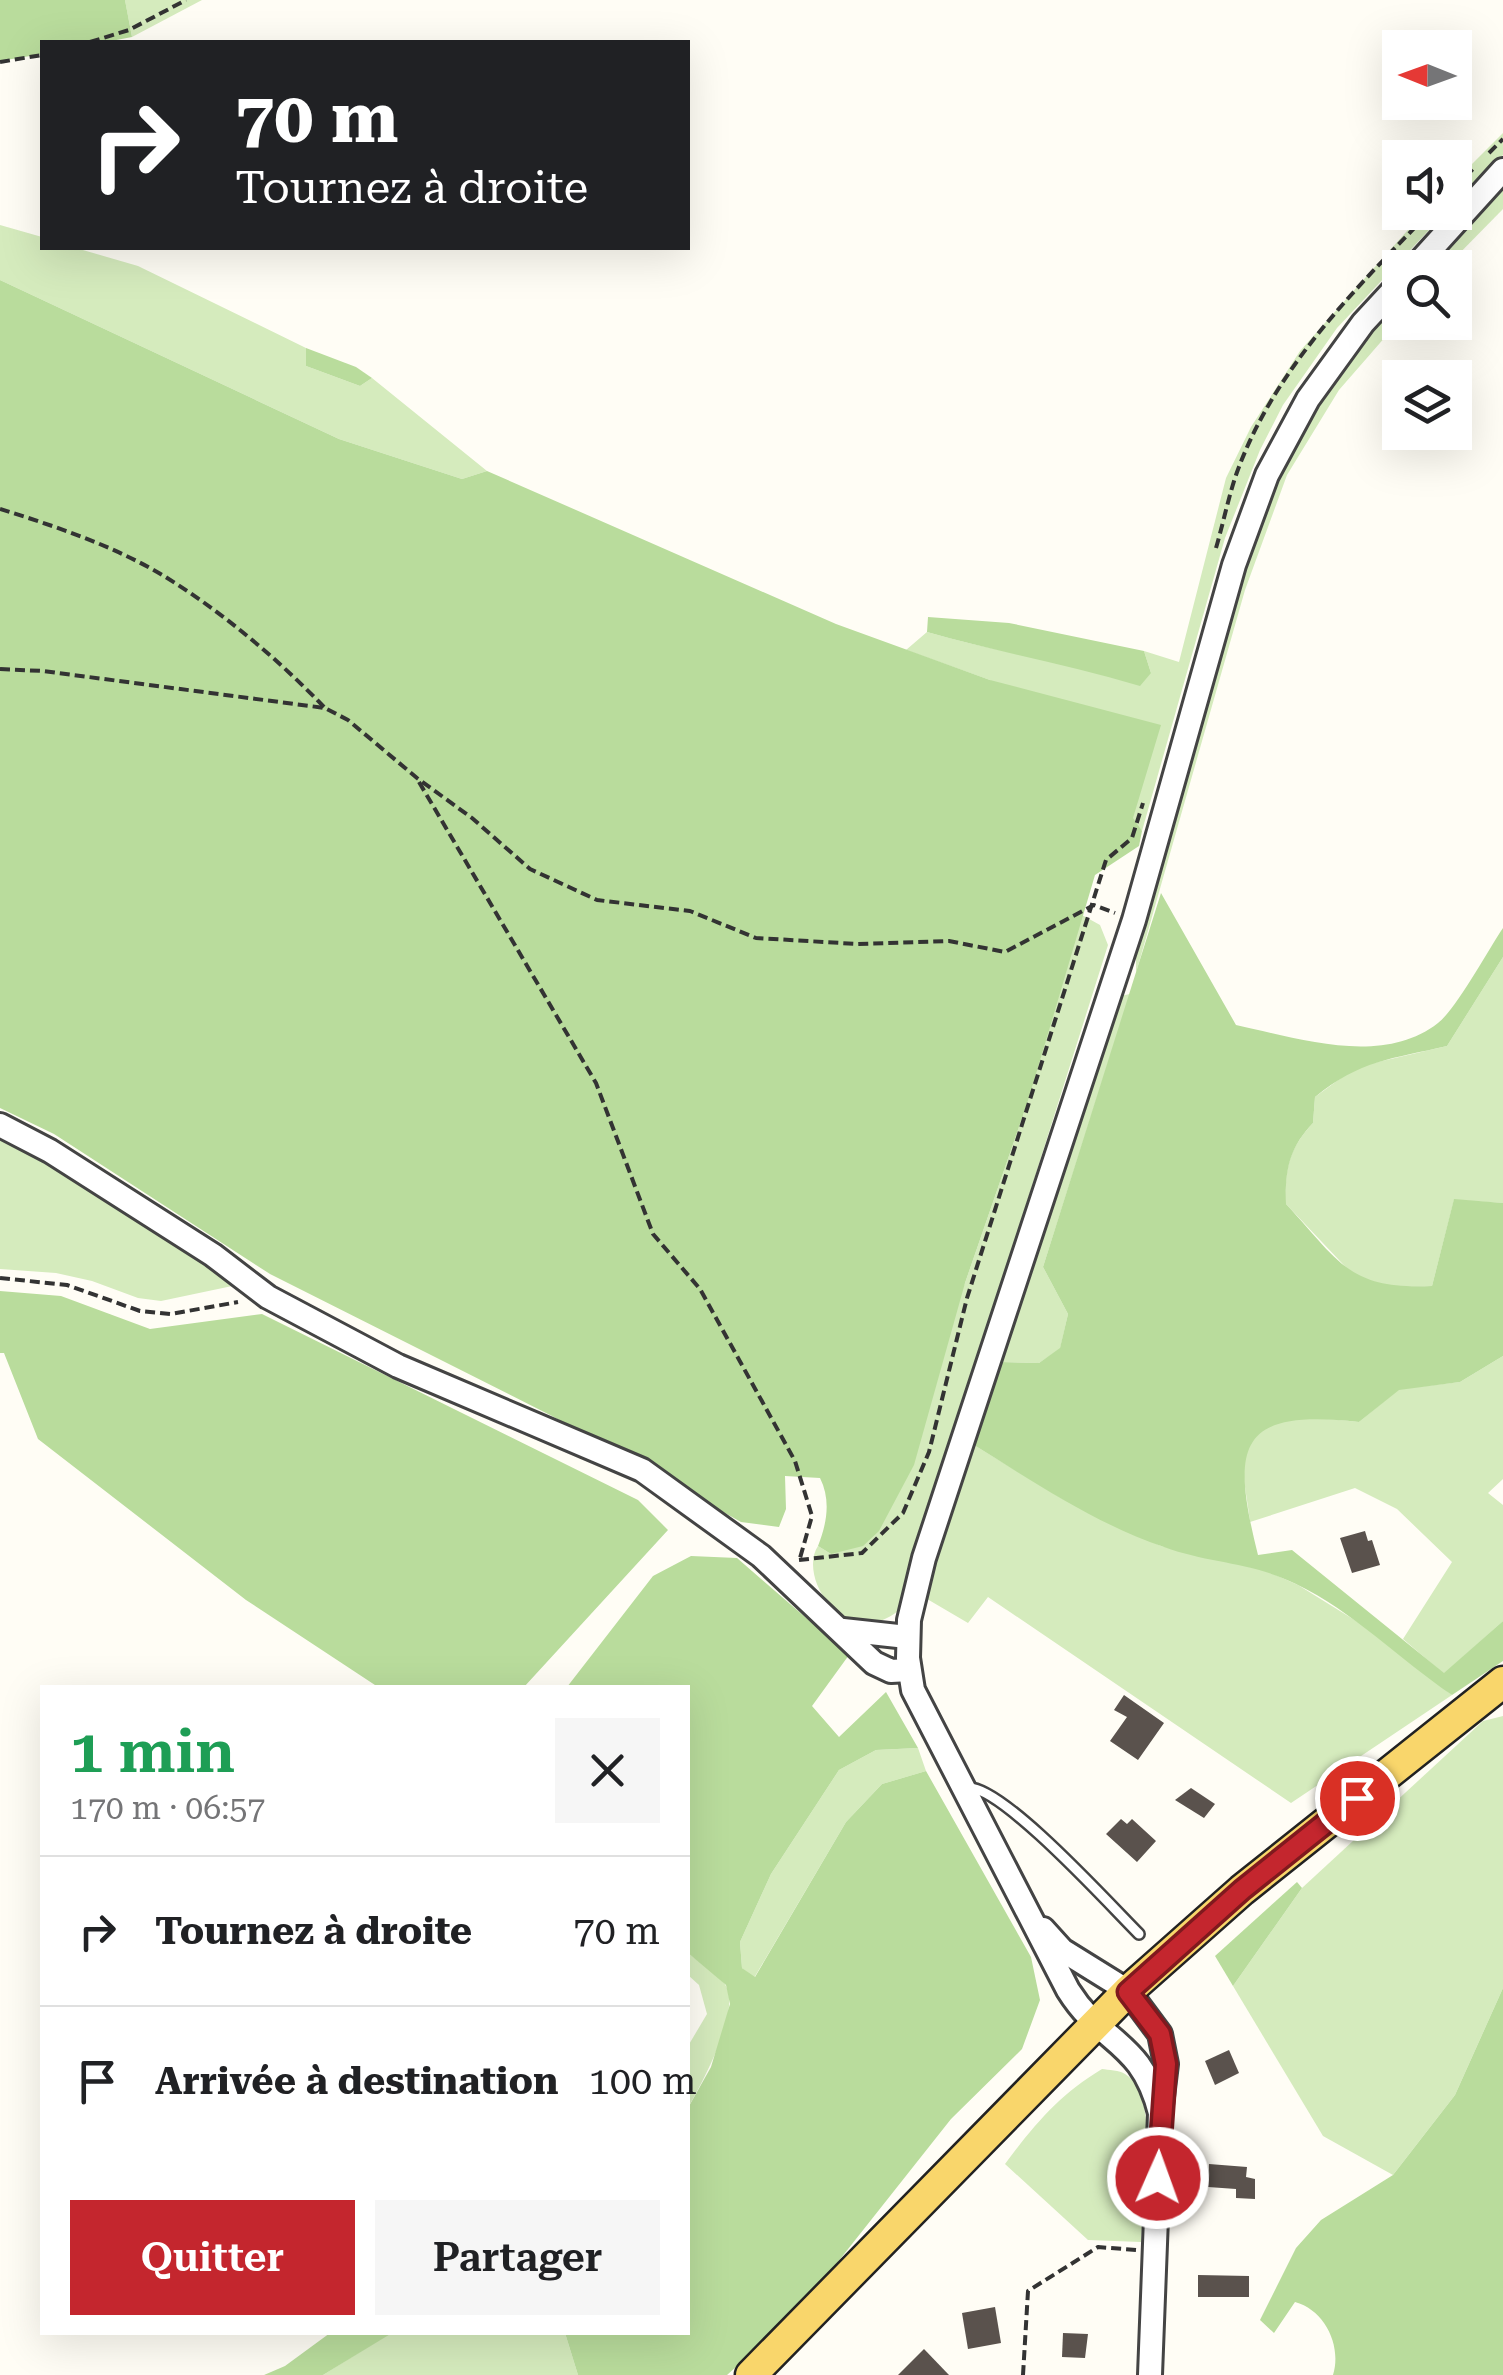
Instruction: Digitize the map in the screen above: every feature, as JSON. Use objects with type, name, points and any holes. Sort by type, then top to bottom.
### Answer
[{"type":"main road","points":[[751,2375],[1093,2024],[1242,1890],[1502,1683]]},
{"type":"street","points":[[1430,250],[1503,170]]},
{"type":"street","points":[[1160,2114],[1138,2059],[1093,2024],[1056,1968],[914,1690],[908,1637],[924,1558],[1134,920],[1234,565],[1267,475],[1308,399],[1382,302]]},
{"type":"street","points":[[0,1125],[50,1151],[268,1296],[398,1366],[642,1470],[761,1556],[874,1663],[892,1671],[909,1670]]},
{"type":"street","points":[[843,1630],[908,1637]]},
{"type":"street","points":[[1034,1920],[1062,1950],[1128,1992],[1160,2034],[1166,2064],[1160,2114],[1150,2375]]},
{"type":"lane","points":[[962,1790],[973,1787],[993,1795],[1053,1848],[1138,1934]]},
{"type":"path","points":[[96,40],[128,30],[186,0]]},
{"type":"path","points":[[0,62],[40,55]]},
{"type":"path","points":[[1216,549],[1237,473],[1274,394],[1302,352],[1414,230]]},
{"type":"path","points":[[0,509],[102,546],[161,574],[291,673],[325,708],[348,720],[472,818],[530,870],[597,900],[690,911],[756,938],[858,944],[948,941],[1005,952],[1094,905],[1134,920]]},
{"type":"path","points":[[0,669],[43,671],[325,708]]},
{"type":"path","points":[[417,778],[596,1083],[652,1234],[700,1289],[795,1461],[812,1516],[793,1584]]},
{"type":"path","points":[[799,1560],[862,1553],[903,1512],[929,1452],[967,1298],[1106,860],[1132,838],[1148,788]]},
{"type":"path","points":[[0,1278],[67,1285],[140,1310],[171,1314],[268,1296]]},
{"type":"path","points":[[1023,2375],[1028,2291],[1098,2247],[1156,2251]]},
{"type":"green space","points":[[0,0],[125,0],[132,37],[40,40],[40,54],[0,61]]},
{"type":"green space","points":[[125,0],[202,0],[132,37]]},
{"type":"green space","points":[[1503,133],[1503,155],[1472,186],[1472,164]]},
{"type":"green space","points":[[1503,185],[1503,209],[1463,250],[1440,250],[1459,230],[1472,230],[1472,217]]},
{"type":"green space","points":[[0,225],[40,236],[40,250],[83,250],[138,266],[306,348],[306,366],[360,386],[372,378],[487,471],[462,479],[339,439],[0,280]]},
{"type":"green space","points":[[1408,230],[1429,230],[1410,250],[1390,250]]},
{"type":"green space","points":[[1382,259],[1382,280],[1337,328],[1283,405],[1260,450],[1225,538],[1142,831],[990,680],[906,650],[927,632],[1011,652],[1122,670],[1151,673],[1144,651],[1179,662],[1226,478],[1251,427],[1300,351]]},
{"type":"green space","points":[[0,280],[339,439],[462,479],[487,471],[836,624],[990,680],[1161,725],[1133,818],[1142,831],[1139,846],[1095,875],[1029,1098],[965,1283],[914,1465],[879,1531],[863,1546],[831,1554],[818,1546],[826,1512],[820,1478],[785,1476],[786,1509],[779,1527],[741,1522],[552,1416],[270,1274],[54,1134],[0,1108]]},
{"type":"green space","points":[[1382,315],[1383,340],[1339,390],[1287,475],[1245,590],[1136,973],[1136,937],[1220,630],[1282,453]]},
{"type":"green space","points":[[306,348],[356,367],[372,378],[360,386],[306,366]]},
{"type":"green space","points":[[928,617],[1009,623],[1144,651],[1151,673],[1140,686],[980,646],[927,632]]},
{"type":"green space","points":[[1161,893],[1236,1025],[1339,1045],[1391,1044],[1438,1023],[1463,992],[1503,928],[1503,957],[1447,1046],[1362,1068],[1315,1097],[1313,1123],[1294,1151],[1288,1170],[1286,1204],[1333,1256],[1363,1277],[1404,1286],[1432,1286],[1454,1199],[1503,1203],[1503,1356],[1460,1382],[1399,1390],[1359,1422],[1318,1419],[1266,1429],[1252,1443],[1246,1462],[1245,1487],[1258,1555],[1292,1550],[1444,1673],[1503,1621],[1503,1661],[1452,1695],[1357,1622],[1296,1584],[1139,1538],[1066,1501],[974,1445],[1001,1362],[1039,1363],[1060,1348],[1068,1314],[1043,1267]]},
{"type":"green space","points":[[1082,915],[1100,925],[1108,945],[898,1611],[879,1621],[861,1623],[844,1617],[831,1606],[820,1591],[813,1560],[818,1546],[831,1554],[965,1283],[1029,1098]]},
{"type":"green space","points":[[1503,957],[1503,1203],[1454,1200],[1432,1286],[1391,1287],[1356,1278],[1286,1204],[1290,1160],[1313,1123],[1315,1097],[1356,1067],[1447,1046]]},
{"type":"green space","points":[[1130,994],[1043,1267],[1068,1314],[1060,1349],[1039,1363],[1001,1362],[1115,997]]},
{"type":"green space","points":[[0,1136],[72,1175],[237,1285],[161,1301],[138,1298],[56,1273],[0,1269]]},
{"type":"green space","points":[[0,1291],[61,1296],[150,1329],[262,1314],[638,1500],[668,1530],[526,1685],[375,1685],[246,1600],[38,1439],[4,1353],[0,1353]]},
{"type":"green space","points":[[1503,1356],[1503,1479],[1488,1493],[1503,1505],[1503,1621],[1444,1674],[1403,1639],[1452,1562],[1397,1509],[1355,1488],[1250,1522],[1244,1459],[1250,1443],[1274,1424],[1310,1419],[1359,1422],[1399,1389],[1460,1382]]},
{"type":"green space","points":[[974,1445],[1061,1498],[1161,1546],[1258,1567],[1298,1585],[1369,1629],[1452,1695],[1291,1803],[988,1597],[968,1623],[922,1596]]},
{"type":"green space","points":[[691,1556],[737,1558],[849,1655],[812,1706],[839,1737],[886,1692],[918,1748],[876,1750],[839,1770],[771,1874],[740,1942],[742,1968],[755,1977],[846,1822],[882,1784],[926,1771],[1031,1957],[1040,2000],[1022,2049],[951,2119],[799,2311],[727,2375],[578,2375],[566,2335],[690,2335],[690,2104],[711,2067],[730,2004],[726,1985],[690,1955],[690,1685],[569,1685],[653,1576]]},
{"type":"green space","points":[[1503,1716],[1503,1988],[1455,2095],[1393,2175],[1323,2136],[1233,1986],[1302,1888],[1483,1721]]},
{"type":"green space","points":[[918,1748],[926,1771],[882,1784],[846,1822],[754,1978],[742,1968],[740,1942],[771,1874],[839,1770],[876,1750]]},
{"type":"green space","points":[[1297,1882],[1302,1888],[1233,1986],[1215,1956]]},
{"type":"green space","points":[[690,1955],[724,1983],[729,2010],[718,2046],[690,2104],[690,2043],[707,2014],[699,1985],[690,1977]]},
{"type":"green space","points":[[1503,1988],[1503,2375],[1333,2375],[1333,2341],[1323,2321],[1306,2306],[1295,2302],[1274,2333],[1260,2320],[1296,2248],[1321,2220],[1393,2175],[1455,2095]]},
{"type":"green space","points":[[1102,2069],[1125,2074],[1136,2086],[1143,2104],[1148,2152],[1141,2242],[1088,2240],[1005,2164],[1049,2111]]},
{"type":"green space","points":[[327,2335],[389,2335],[323,2375],[264,2375],[285,2366]]},
{"type":"green space","points":[[387,2335],[566,2335],[578,2375],[323,2375]]},
{"type":"building","points":[[1365,1531],[1380,1565],[1352,1573],[1340,1538]]},
{"type":"building","points":[[1124,1695],[1164,1723],[1138,1760],[1110,1741],[1127,1717],[1114,1710]]},
{"type":"building","points":[[1191,1788],[1215,1804],[1204,1818],[1175,1800]]},
{"type":"building","points":[[1121,1819],[1127,1824],[1132,1819],[1156,1841],[1137,1862],[1106,1834]]},
{"type":"building","points":[[1229,2050],[1239,2073],[1215,2085],[1205,2061]]},
{"type":"building","points":[[1209,2164],[1247,2167],[1246,2177],[1255,2179],[1255,2199],[1236,2198],[1236,2189],[1208,2187]]},
{"type":"building","points":[[1198,2275],[1249,2276],[1249,2297],[1198,2297]]},
{"type":"building","points":[[995,2307],[1001,2343],[968,2349],[962,2313]]},
{"type":"building","points":[[1063,2333],[1088,2334],[1085,2358],[1062,2357]]},
{"type":"building","points":[[924,2349],[949,2375],[898,2375]]},
{"type":"route","points":[[1158,2178],[1166,2064],[1160,2034],[1128,1992],[1242,1890],[1357,1798]]}]
